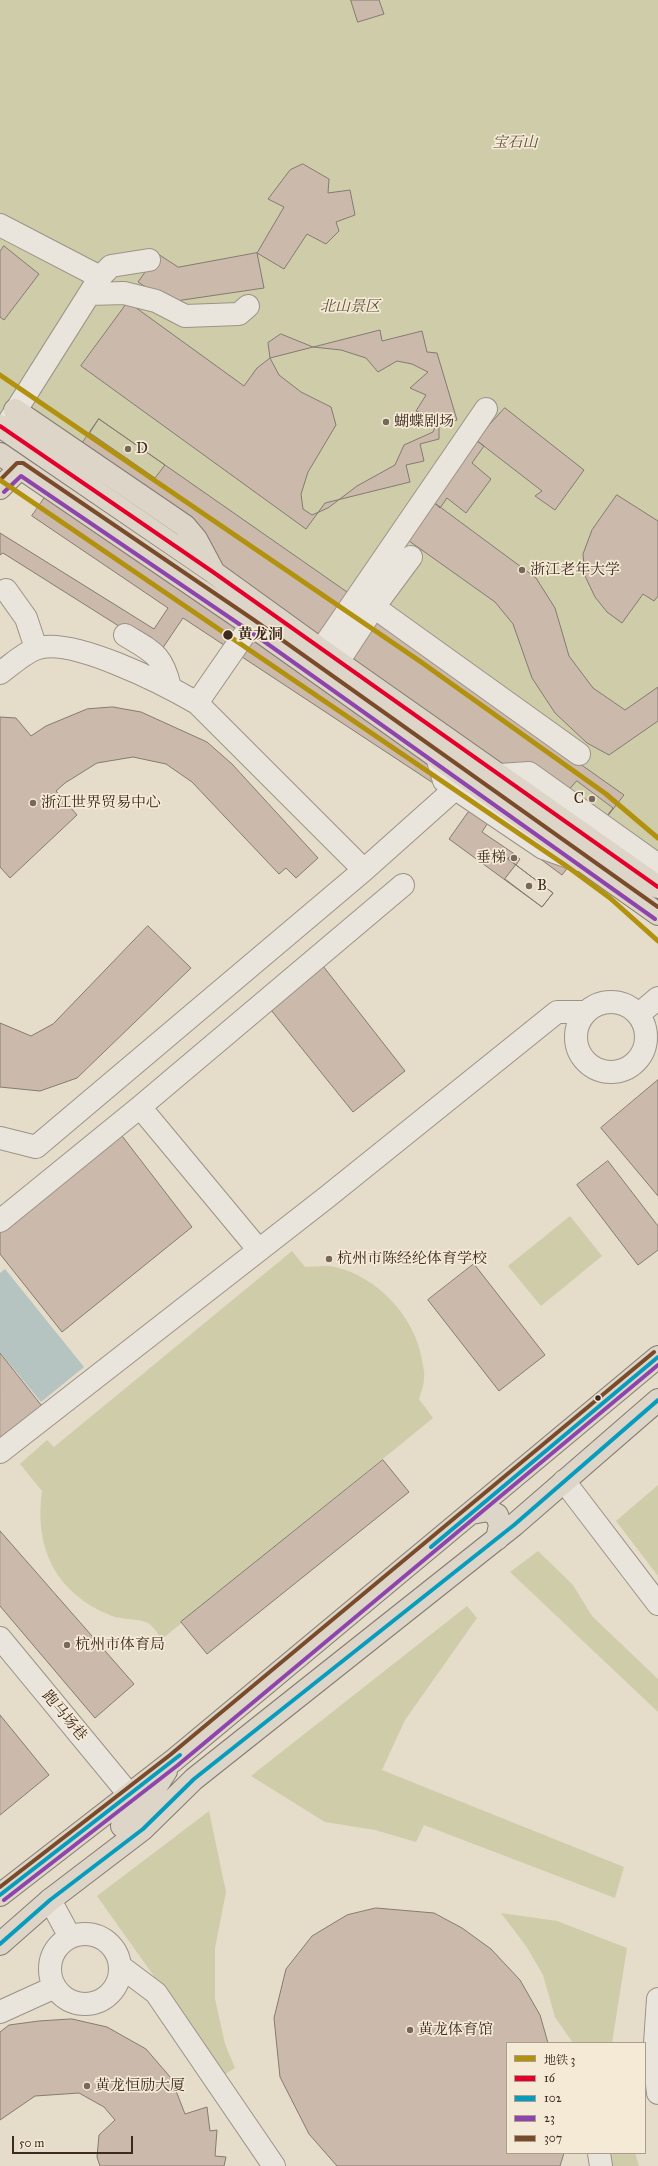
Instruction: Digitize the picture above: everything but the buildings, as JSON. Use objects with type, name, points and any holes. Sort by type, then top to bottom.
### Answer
[{"type":"main road","points":[[16,410],[185,526],[196,539],[213,572]]},
{"type":"main road","points":[[1,430],[213,572],[320,650],[658,887]]},
{"type":"main road","points":[[0,454],[252,625],[437,757],[461,784],[586,864],[658,914]]},
{"type":"main road","points":[[0,488],[20,468]]},
{"type":"main road","points":[[0,1895],[128,1793],[174,1760],[658,1357]]},
{"type":"main road","points":[[0,1944],[50,1900],[143,1829],[194,1779],[496,1539],[658,1400]]},
{"type":"main road","points":[[472,1513],[487,1510],[497,1515],[500,1525],[496,1539]]},
{"type":"main road","points":[[0,1925],[139,1813],[174,1760]]},
{"type":"street","points":[[0,225],[95,286],[156,300],[186,316],[239,314],[248,306]]},
{"type":"street","points":[[1,430],[16,410],[95,286],[111,266],[149,260]]},
{"type":"street","points":[[320,650],[486,409]]},
{"type":"street","points":[[338,662],[374,607],[411,557]]},
{"type":"street","points":[[6,590],[26,618],[36,648]]},
{"type":"street","points":[[374,607],[579,754]]},
{"type":"street","points":[[197,703],[252,625]]},
{"type":"street","points":[[124,635],[152,651],[165,667],[170,687]]},
{"type":"street","points":[[0,672],[36,648],[62,647],[107,660],[170,687],[197,703],[364,870]]},
{"type":"street","points":[[500,776],[529,772],[658,865]]},
{"type":"street","points":[[0,1138],[36,1147],[364,870],[461,784]]},
{"type":"street","points":[[0,1221],[140,1107],[403,886]]},
{"type":"street","points":[[638,1015],[658,998]]},
{"type":"street","points":[[613,1002],[629,1007],[638,1015],[644,1025],[646,1036],[644,1047],[639,1058],[631,1066],[620,1071],[609,1072],[598,1069],[588,1063],[581,1055],[577,1044],[576,1032],[580,1021],[586,1012],[596,1005],[613,1002]]},
{"type":"street","points":[[0,1452],[258,1249],[327,1197],[558,1012],[586,1012]]},
{"type":"street","points":[[140,1107],[258,1249]]},
{"type":"street","points":[[564,1481],[658,1604]]},
{"type":"street","name":"跑马场巷","points":[[0,1638],[128,1793]]},
{"type":"street","points":[[50,1900],[70,1937]]},
{"type":"street","points":[[81,1934],[92,1934],[103,1938],[111,1946],[117,1955],[120,1966],[119,1978],[114,1988],[107,1996],[96,2002],[85,2004],[73,2002],[63,1996],[55,1987],[51,1976],[50,1964],[54,1953],[60,1944],[70,1937],[81,1934]]},
{"type":"street","points":[[120,1966],[156,1993],[274,2166]]},
{"type":"street","points":[[0,2012],[55,1987]]},
{"type":"street","points":[[658,1999],[656,2059],[658,2093]]},
{"type":"street","points":[[646,2098],[658,2097]]},
{"type":"street","points":[[599,2154],[601,2166]]},
{"type":"green space","name":"北山景区","points":[[0,0],[658,0],[658,895],[0,439]]},
{"type":"green space","points":[[570,1216],[602,1256],[541,1306],[508,1266]]},
{"type":"green space","points":[[292,1251],[305,1267],[331,1266],[351,1272],[366,1280],[380,1289],[403,1314],[412,1329],[422,1360],[424,1381],[419,1399],[433,1418],[162,1639],[154,1628],[148,1623],[139,1620],[112,1616],[93,1607],[76,1595],[63,1582],[53,1567],[46,1550],[40,1512],[42,1491],[20,1464],[47,1440],[54,1447]]},
{"type":"green space","points":[[658,1485],[658,1576],[616,1521]]},
{"type":"green space","points":[[538,1551],[573,1585],[592,1616],[658,1679],[658,1712],[510,1572]]},
{"type":"green space","points":[[467,1606],[477,1618],[405,1720],[382,1770],[624,1867],[615,1898],[424,1825],[416,1842],[375,1830],[325,1822],[251,1776]]},
{"type":"green space","points":[[209,1811],[226,1892],[215,1948],[215,1999],[225,2044],[235,2068],[224,2075],[97,1896]]},
{"type":"green space","points":[[501,1913],[557,1921],[627,1948],[612,2042],[572,2042],[555,2017],[543,1975],[526,1946]]},
{"type":"green space","points":[[606,2154],[635,2154],[639,2166],[608,2166]]},
{"type":"shaded area","points":[[5,1269],[84,1367],[41,1402],[0,1352],[0,1273]]},
{"type":"metro line","name":"3","points":[[0,375],[421,662],[606,794],[658,838]]},
{"type":"metro line","name":"3","points":[[0,480],[568,867],[610,898],[658,941]]},
{"type":"transit line","name":"16","points":[[0,426],[213,572],[658,887]]},
{"type":"transit line","name":"307","points":[[0,480],[17,463],[23,463],[254,620],[658,907]]},
{"type":"transit line","name":"23","points":[[4,492],[21,476],[248,630],[655,919]]},
{"type":"transit line","name":"307","points":[[0,1887],[170,1755],[654,1352]]},
{"type":"transit line","name":"102","points":[[431,1547],[658,1357]]},
{"type":"transit line","name":"23","points":[[4,1900],[178,1765],[658,1365]]},
{"type":"transit line","name":"102","points":[[0,1944],[50,1900],[143,1829],[194,1779],[514,1525],[658,1400]]},
{"type":"transit line","name":"102","points":[[0,1895],[180,1755]]},
{"type":"place","name":"蝴蝶剧场","points":[[386,422]]},
{"type":"place","name":"D","points":[[128,449]]},
{"type":"place","name":"浙江老年大学","points":[[522,570]]},
{"type":"place","name":"黄龙洞","points":[[228,635]]},
{"type":"place","name":"C","points":[[592,799]]},
{"type":"place","name":"浙江世界贸易中心","points":[[33,803]]},
{"type":"place","name":"垂梯","points":[[514,858]]},
{"type":"place","name":"B","points":[[529,886]]},
{"type":"place","name":"杭州市陈经纶体育学校","points":[[329,1259]]},
{"type":"place","name":"杭州市体育局","points":[[67,1645]]},
{"type":"place","name":"黄龙体育馆","points":[[410,2030]]},
{"type":"place","name":"黄龙恒励大厦","points":[[87,2086]]},
{"type":"park label","name":"宝石山","points":[[515,143]]}]
